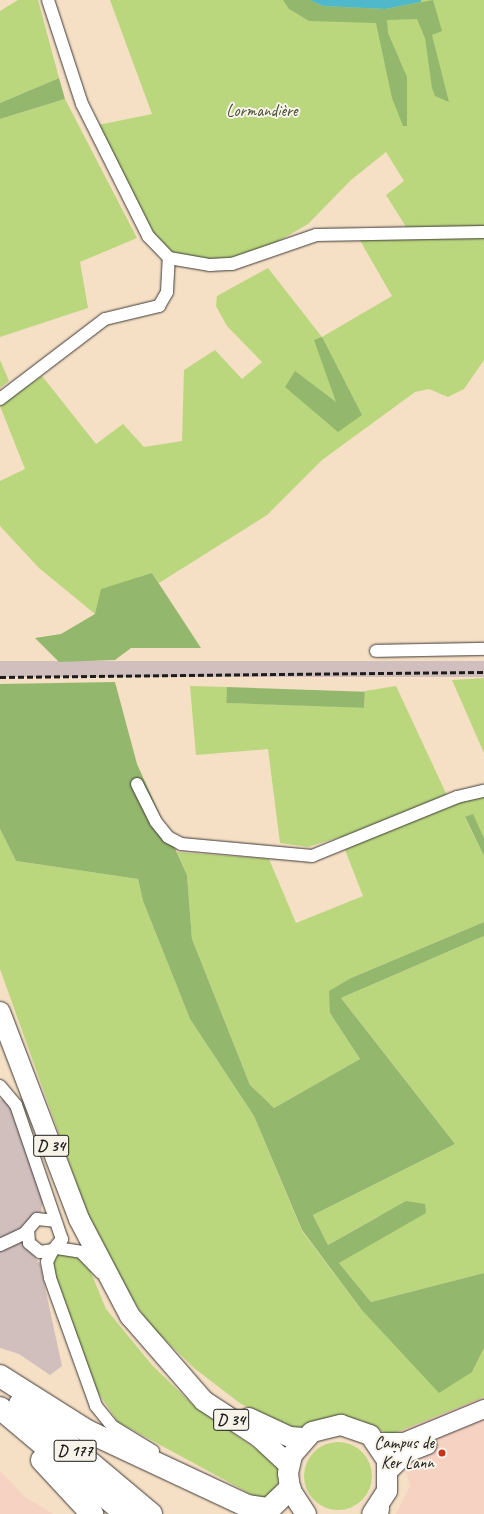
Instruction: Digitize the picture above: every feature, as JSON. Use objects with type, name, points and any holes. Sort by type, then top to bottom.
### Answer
[{"type":"highway","points":[[0,1376],[87,1431],[257,1510],[268,1509],[290,1489]]},
{"type":"highway","name":"D 177","points":[[0,1387],[151,1514]]},
{"type":"highway","name":"D 177","points":[[0,1408],[126,1514]]},
{"type":"highway","points":[[0,1421],[92,1514]]},
{"type":"main road","name":"D 34","points":[[0,1012],[79,1219],[108,1278],[130,1316],[204,1401],[259,1437],[289,1465]]},
{"type":"main road","name":"D 34","points":[[177,1370],[242,1414],[273,1431],[304,1438]]},
{"type":"main road","points":[[306,1514],[290,1489],[289,1465],[304,1438],[321,1428],[342,1425],[361,1430],[377,1442],[389,1471],[387,1491],[375,1512]]},
{"type":"street","points":[[48,0],[82,104],[148,236],[169,258],[210,265],[232,264],[316,234],[484,232]]},
{"type":"street","points":[[0,399],[105,319],[158,306],[167,292],[169,258]]},
{"type":"street","points":[[376,651],[484,650]]},
{"type":"street","points":[[137,784],[156,822],[168,837],[181,844],[312,856],[457,797],[484,791]]},
{"type":"street","points":[[0,1086],[16,1105],[55,1221],[62,1234],[47,1262],[50,1278],[96,1406],[105,1420],[233,1498]]},
{"type":"street","points":[[0,1245],[14,1240],[28,1230],[41,1218],[49,1200]]},
{"type":"street","points":[[41,1218],[55,1221]]},
{"type":"street","points":[[28,1230],[29,1243]]},
{"type":"street","points":[[14,1240],[29,1243],[40,1252],[55,1249],[81,1252],[108,1278]]},
{"type":"street","points":[[377,1442],[404,1442],[484,1409]]},
{"type":"street","points":[[389,1471],[407,1454],[484,1422]]},
{"type":"shaded area","points":[[0,661],[484,661],[484,677],[0,677]]},
{"type":"shaded area","points":[[6,1098],[44,1197],[41,1212],[33,1218],[27,1247],[40,1264],[62,1366],[50,1375],[19,1354],[0,1348],[0,1100]]},
{"type":"shaded area","name":"Campus de Ker Lann","points":[[484,1380],[484,1514],[396,1514],[410,1486],[391,1419]]},
{"type":"shaded area","points":[[0,1471],[25,1497],[53,1514],[0,1514]]},
{"type":"green space","points":[[18,0],[38,0],[59,78],[0,103],[0,11]]},
{"type":"green space","name":"Lormandière","points":[[110,0],[484,0],[484,360],[464,389],[448,397],[429,389],[415,392],[322,460],[267,515],[159,583],[152,573],[95,614],[39,568],[0,526],[0,481],[25,469],[0,406],[42,376],[96,444],[123,424],[144,447],[182,441],[184,370],[215,350],[242,379],[262,362],[227,326],[216,306],[217,296],[268,268],[322,337],[392,296],[358,237],[413,238],[386,195],[404,181],[386,152],[351,180],[308,224],[270,246],[237,260],[187,259],[169,252],[152,233],[98,125],[152,114]]},
{"type":"green space","points":[[283,0],[310,0],[323,6],[385,9],[433,0],[442,31],[432,35],[449,102],[435,96],[432,88],[425,38],[417,19],[387,20],[388,33],[407,77],[407,126],[403,126],[392,98],[376,23],[309,21],[289,9]]},
{"type":"green space","points":[[59,78],[65,99],[0,119],[0,103]]},
{"type":"green space","points":[[65,99],[137,238],[80,262],[88,308],[0,337],[0,119]]},
{"type":"green space","points":[[322,337],[362,415],[338,432],[285,387],[295,371],[336,402],[314,340]]},
{"type":"green space","points":[[0,360],[9,381],[0,388]]},
{"type":"green space","points":[[152,573],[201,648],[131,648],[115,660],[59,662],[35,638],[61,634],[95,614],[101,589]]},
{"type":"green space","points":[[484,678],[484,753],[452,680]]},
{"type":"green space","points":[[115,682],[137,764],[187,875],[192,939],[250,1085],[274,1108],[360,1059],[330,1013],[329,991],[351,978],[484,922],[484,936],[341,998],[455,1144],[313,1215],[328,1245],[406,1201],[425,1204],[426,1213],[339,1263],[371,1302],[484,1273],[484,1348],[472,1372],[439,1393],[361,1309],[302,1230],[254,1116],[190,1019],[143,901],[138,879],[16,861],[0,829],[0,684]]},
{"type":"green space","points":[[190,686],[227,687],[228,703],[365,707],[365,691],[396,686],[451,804],[484,797],[484,838],[473,815],[465,818],[484,856],[484,922],[351,978],[330,1013],[360,1059],[274,1108],[250,1085],[192,939],[187,875],[177,852],[269,859],[296,923],[363,896],[340,837],[308,847],[280,843],[268,749],[196,755]]},
{"type":"green space","points":[[227,687],[365,692],[364,708],[226,703]]},
{"type":"green space","points":[[473,814],[484,838],[484,856],[465,817]]},
{"type":"green space","points":[[0,829],[16,861],[138,879],[143,901],[190,1019],[254,1116],[302,1231],[361,1309],[472,1372],[484,1348],[484,1397],[390,1435],[361,1420],[339,1417],[324,1419],[296,1430],[241,1404],[194,1368],[150,1325],[113,1271],[87,1212],[0,969]]},
{"type":"green space","points":[[484,936],[484,1273],[371,1302],[339,1263],[364,1247],[379,1216],[328,1245],[313,1215],[455,1144],[341,998]]},
{"type":"green space","points":[[58,1253],[80,1256],[90,1270],[106,1309],[152,1365],[192,1404],[270,1459],[279,1470],[277,1488],[266,1498],[258,1498],[118,1422],[97,1391],[53,1271],[52,1264]]},
{"type":"green space","points":[[331,1442],[345,1442],[357,1448],[366,1457],[372,1469],[370,1489],[362,1500],[351,1508],[345,1510],[331,1510],[325,1508],[314,1500],[306,1489],[304,1483],[304,1469],[306,1463],[314,1452],[325,1444]]},
{"type":"water","points":[[310,0],[421,0],[421,2],[385,9],[323,6]]},
{"type":"railway","points":[[0,677],[484,672]]},
{"type":"place","name":"Campus de Ker Lann","points":[[442,1453]]}]
